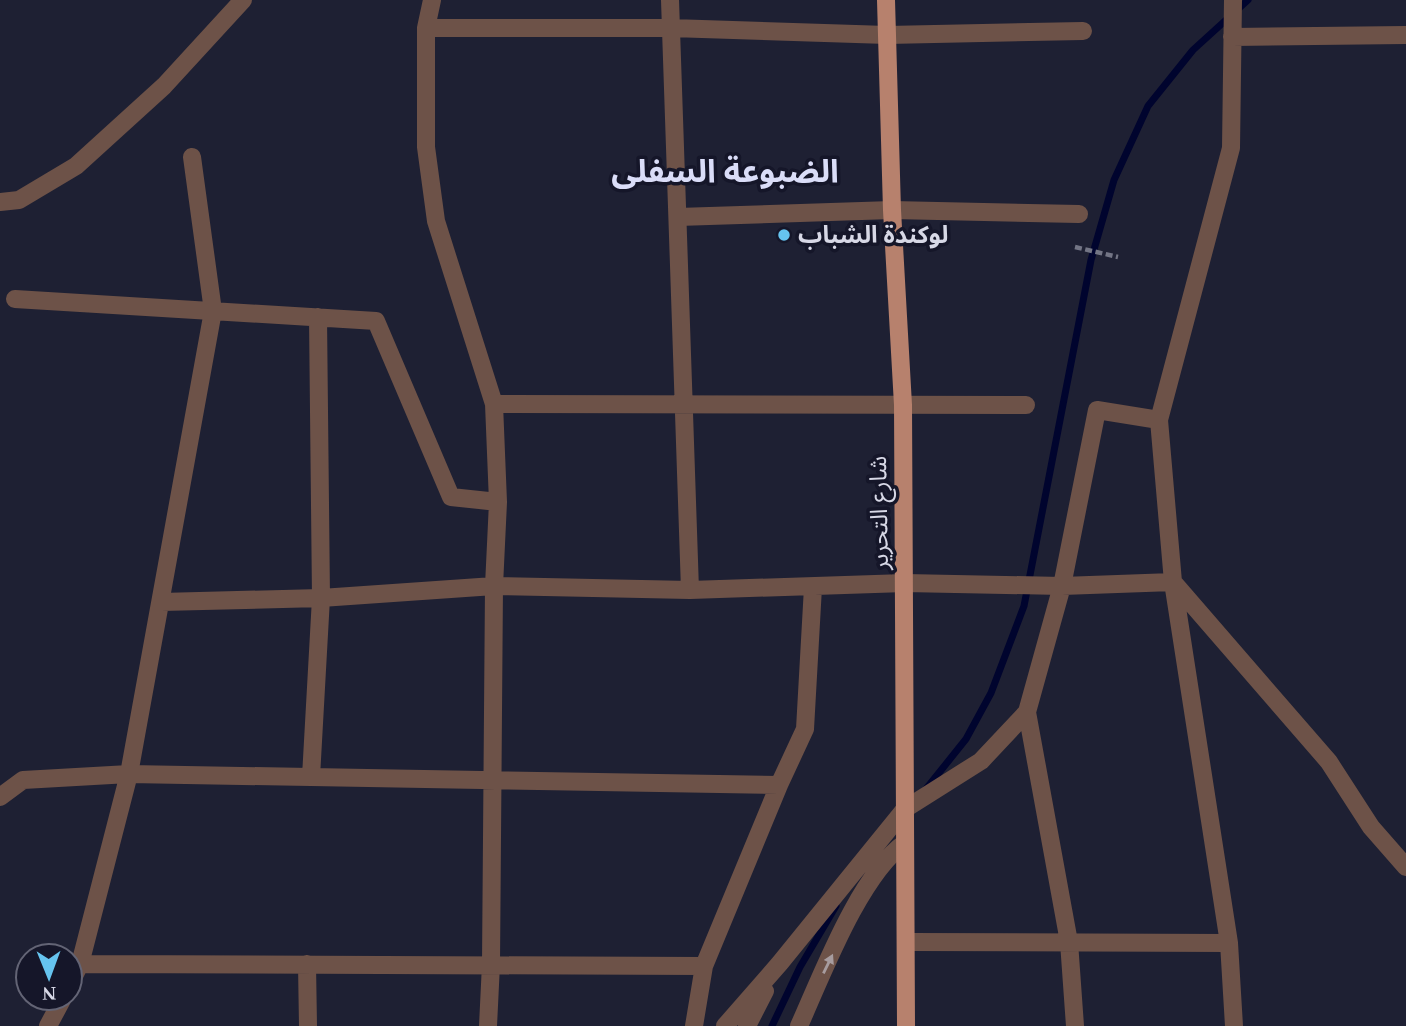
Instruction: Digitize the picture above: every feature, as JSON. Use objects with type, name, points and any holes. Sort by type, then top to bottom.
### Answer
[{"type":"main road","name":"شارع التحرير","points":[[886,0],[892,210],[903,405],[906,1026]]},
{"type":"street","points":[[0,202],[19,200],[76,166],[164,86],[243,0]]},
{"type":"street","points":[[432,0],[426,28],[426,147],[436,221],[494,404],[498,502],[494,586],[491,964],[488,1026]]},
{"type":"street","points":[[670,0],[690,590]]},
{"type":"street","points":[[1233,0],[1231,148],[1159,420],[1173,582],[1229,943],[1234,1026]]},
{"type":"street","points":[[426,28],[671,28],[887,35],[1083,31]]},
{"type":"street","points":[[1232,37],[1406,35]]},
{"type":"street","points":[[84,948],[129,774],[213,311],[192,157]]},
{"type":"street","points":[[678,218],[892,210],[1079,215]]},
{"type":"street","points":[[15,299],[376,321],[451,497],[498,502]]},
{"type":"street","points":[[311,777],[321,598],[318,317]]},
{"type":"street","points":[[494,404],[1026,405]]},
{"type":"street","points":[[1075,1026],[1069,943],[1027,712],[1054,586],[1097,410],[1159,420]]},
{"type":"street","points":[[161,603],[321,598],[494,586],[690,590],[905,583],[1054,586],[1173,582]]},
{"type":"street","points":[[1173,582],[1329,762],[1371,827],[1406,867]]},
{"type":"street","points":[[694,1026],[704,966],[805,729],[813,587]]},
{"type":"street","points":[[725,1026],[780,963],[905,809],[981,761],[1027,712]]},
{"type":"street","points":[[0,797],[23,780],[129,774],[779,785]]},
{"type":"street","points":[[799,1026],[862,894],[893,852],[905,843]]},
{"type":"street","points":[[907,943],[1229,943]]},
{"type":"street","points":[[747,1026],[780,963]]},
{"type":"street","points":[[84,964],[704,966]]},
{"type":"street","points":[[307,964],[308,1026]]},
{"type":"path","points":[[1074,247],[1118,257]]},
{"type":"waterway","points":[[926,789],[966,739],[991,693],[1024,606],[1091,260],[1114,180],[1148,106],[1193,50],[1248,0]]},
{"type":"waterway","points":[[772,1026],[800,967],[836,906]]},
{"type":"place","name":"لوكندة الشباب","points":[[784,235]]},
{"type":"district","name":"الضبوعة السفلى","points":[[725,171]]}]
